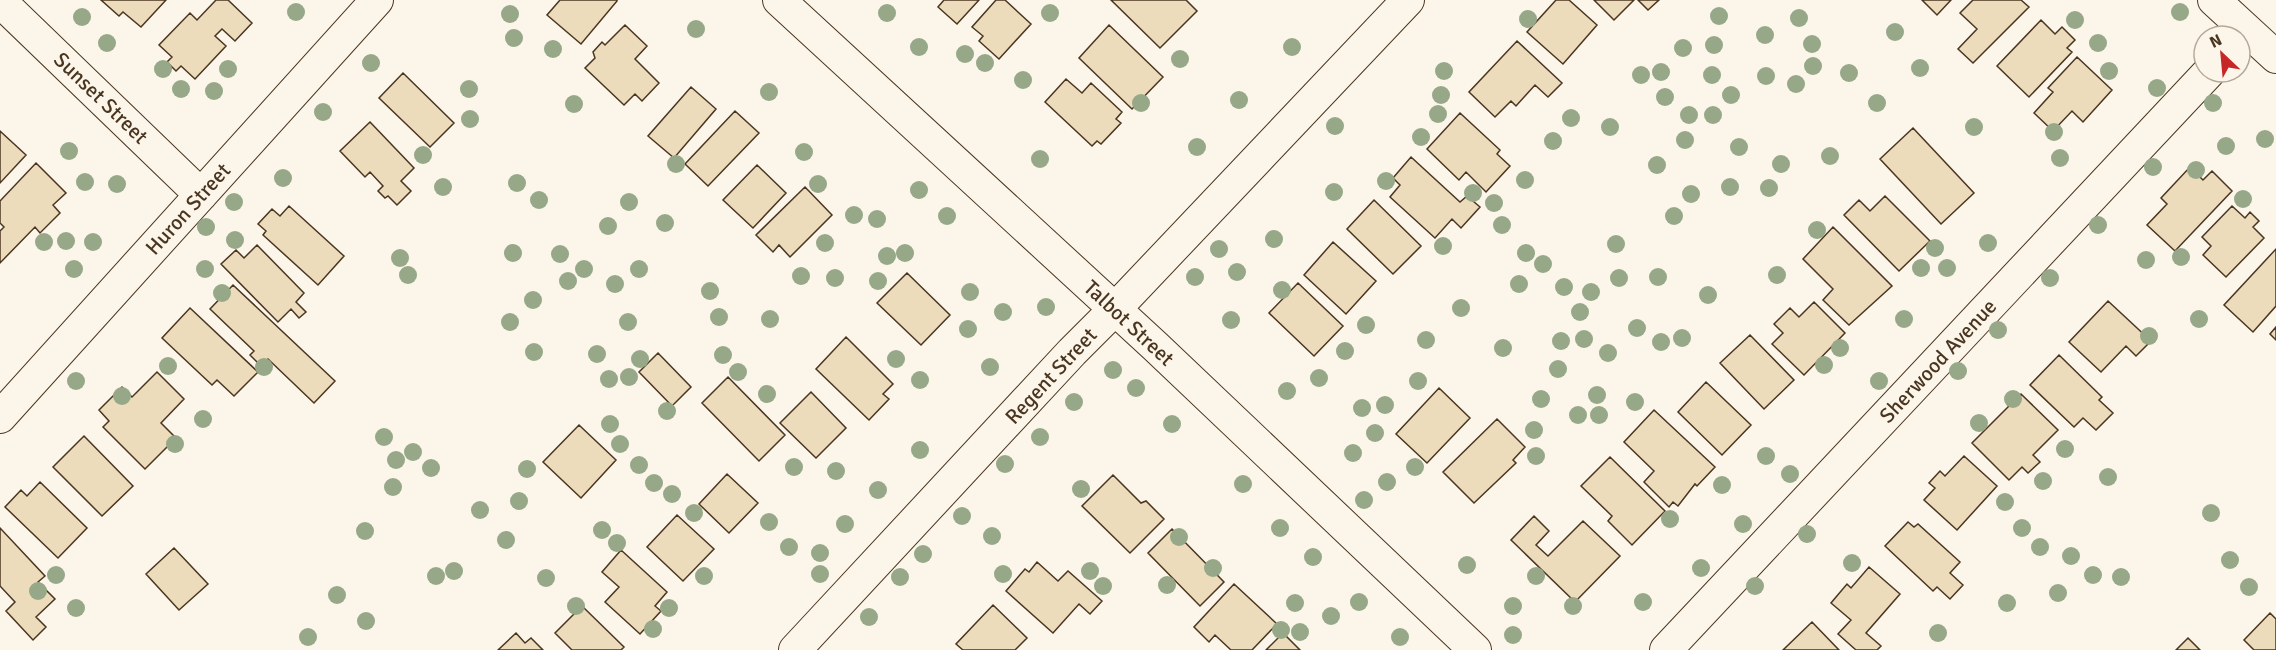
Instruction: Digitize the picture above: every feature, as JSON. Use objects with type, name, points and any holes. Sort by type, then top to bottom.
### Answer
[{"type":"street","name":"Huron Street","points":[[0,417],[377,0]]},
{"type":"street","name":"Talbot Street","points":[[779,0],[1115,309],[1475,650]]},
{"type":"street","name":"Regent Street","points":[[795,650],[1072,352],[1408,0]]},
{"type":"street","points":[[2214,0],[2234,24]]},
{"type":"street","name":"Sunset Street","points":[[0,1],[201,195]]},
{"type":"street","points":[[2252,41],[2276,57]]},
{"type":"street","name":"Sherwood Avenue","points":[[1666,650],[2198,84]]},
{"type":"building","points":[[101,0],[166,0],[141,27],[123,12],[119,16]]},
{"type":"building","points":[[216,0],[228,0],[252,23],[235,41],[222,29],[215,36],[226,46],[195,79],[181,66],[176,71],[167,62],[172,57],[159,45],[190,13],[197,20]]},
{"type":"building","points":[[560,0],[617,1],[581,44],[547,15]]},
{"type":"building","points":[[944,0],[979,0],[957,24],[938,7]]},
{"type":"building","points":[[996,0],[1005,0],[1031,24],[999,59],[979,41],[983,36],[972,27]]},
{"type":"building","points":[[1111,0],[1186,0],[1197,11],[1160,48]]},
{"type":"building","points":[[1556,0],[1569,0],[1597,25],[1563,64],[1527,32]]},
{"type":"building","points":[[1594,0],[1634,0],[1614,20]]},
{"type":"building","points":[[1638,0],[1659,0],[1648,10]]},
{"type":"building","points":[[1922,0],[1951,0],[1937,15]]},
{"type":"building","points":[[1973,0],[2021,0],[2029,7],[1973,63],[1958,49],[1977,29],[1960,13]]},
{"type":"building","points":[[2041,20],[2055,34],[2062,27],[2075,40],[2067,48],[2072,52],[2029,97],[1997,66]]},
{"type":"building","points":[[625,25],[647,46],[635,59],[659,83],[642,101],[635,94],[624,105],[585,68],[595,58],[593,52],[602,42],[605,45]]},
{"type":"building","points":[[1109,25],[1163,77],[1132,109],[1079,58]]},
{"type":"building","points":[[1517,41],[1562,83],[1548,97],[1535,85],[1516,106],[1511,101],[1495,117],[1469,92]]},
{"type":"building","points":[[2077,57],[2112,90],[2083,122],[2072,111],[2053,131],[2034,113],[2053,92],[2048,88]]},
{"type":"building","points":[[403,73],[454,123],[430,147],[379,98]]},
{"type":"building","points":[[1066,79],[1082,93],[1091,83],[1122,112],[1116,119],[1121,123],[1101,144],[1097,141],[1092,146],[1045,102]]},
{"type":"building","points":[[691,87],[716,109],[674,158],[648,136]]},
{"type":"building","points":[[735,111],[759,133],[708,186],[685,164]]},
{"type":"building","points":[[1460,113],[1500,150],[1497,154],[1510,166],[1486,192],[1466,172],[1459,180],[1427,149]]},
{"type":"building","points":[[370,122],[414,168],[401,181],[411,191],[397,205],[388,196],[385,198],[378,191],[383,186],[370,172],[365,177],[340,151]]},
{"type":"building","points":[[1913,128],[1974,193],[1941,224],[1880,159]]},
{"type":"building","points":[[0,131],[26,155],[0,183]]},
{"type":"building","points":[[1411,157],[1460,202],[1467,196],[1480,207],[1461,228],[1452,219],[1435,238],[1390,197],[1400,185],[1393,178]]},
{"type":"building","points":[[36,163],[66,193],[53,205],[60,213],[40,233],[35,227],[0,263],[0,231],[4,227],[0,223],[0,201]]},
{"type":"building","points":[[757,165],[786,193],[753,228],[723,200]]},
{"type":"building","points":[[2190,167],[2203,180],[2212,171],[2232,191],[2175,251],[2147,225],[2167,204],[2161,198]]},
{"type":"building","points":[[805,187],[832,215],[790,257],[779,245],[773,252],[756,235]]},
{"type":"building","points":[[1885,196],[1930,241],[1899,271],[1844,215],[1859,200],[1870,211]]},
{"type":"building","points":[[1374,200],[1421,246],[1393,274],[1347,229]]},
{"type":"building","points":[[289,206],[344,256],[318,285],[263,235],[266,231],[258,224],[272,209],[280,216]]},
{"type":"building","points":[[2232,206],[2245,218],[2250,212],[2259,221],[2253,227],[2264,238],[2226,277],[2203,255],[2211,246],[2202,237]]},
{"type":"building","points":[[1833,227],[1892,286],[1849,325],[1823,300],[1833,289],[1803,259]]},
{"type":"building","points":[[1333,242],[1376,281],[1346,314],[1304,275]]},
{"type":"building","points":[[257,245],[304,293],[296,302],[306,312],[299,318],[291,309],[278,322],[221,264],[236,250],[244,258]]},
{"type":"building","points":[[2276,249],[2276,306],[2253,332],[2224,305]]},
{"type":"building","points":[[907,273],[950,315],[921,345],[877,303]]},
{"type":"building","points":[[1298,283],[1343,326],[1314,356],[1269,313]]},
{"type":"building","points":[[233,285],[335,381],[314,403],[268,359],[261,366],[250,355],[254,351],[210,309]]},
{"type":"building","points":[[2108,301],[2151,341],[2136,356],[2126,346],[2101,372],[2069,342]]},
{"type":"building","points":[[1814,302],[1845,333],[1804,375],[1772,344],[1783,333],[1774,324],[1790,308],[1799,317]]},
{"type":"building","points":[[190,308],[258,372],[234,396],[217,380],[212,385],[162,338]]},
{"type":"building","points":[[2276,327],[2276,340],[2270,334]]},
{"type":"building","points":[[1750,335],[1794,380],[1764,409],[1720,363]]},
{"type":"building","points":[[846,337],[893,384],[883,394],[889,399],[869,420],[816,369]]},
{"type":"building","points":[[658,353],[691,387],[672,406],[639,372]]},
{"type":"building","points":[[2059,355],[2102,397],[2099,400],[2113,413],[2096,430],[2083,418],[2074,427],[2030,385]]},
{"type":"building","points":[[157,372],[184,399],[161,423],[176,438],[145,469],[103,427],[109,421],[99,410],[122,387],[132,397]]},
{"type":"building","points":[[728,377],[785,435],[759,461],[702,403]]},
{"type":"building","points":[[1706,382],[1751,425],[1722,455],[1678,412]]},
{"type":"building","points":[[1439,388],[1470,418],[1427,463],[1396,434]]},
{"type":"building","points":[[811,392],[846,428],[816,458],[780,423]]},
{"type":"building","points":[[2021,394],[2058,430],[2033,455],[2040,462],[2028,473],[2022,467],[2009,480],[1972,443]]},
{"type":"building","points":[[1654,410],[1715,467],[1697,486],[1695,484],[1678,506],[1673,502],[1669,507],[1644,482],[1654,471],[1624,442]]},
{"type":"building","points":[[1497,419],[1525,447],[1513,460],[1516,463],[1474,503],[1443,472]]},
{"type":"building","points":[[579,425],[616,460],[581,498],[543,462]]},
{"type":"building","points":[[84,436],[133,486],[102,516],[53,467]]},
{"type":"building","points":[[1964,456],[1997,486],[1957,530],[1924,500],[1935,488],[1929,483],[1940,471],[1945,476]]},
{"type":"building","points":[[1610,457],[1665,511],[1632,545],[1608,521],[1612,516],[1581,486]]},
{"type":"building","points":[[727,474],[758,503],[729,533],[699,504]]},
{"type":"building","points":[[1113,475],[1141,503],[1146,501],[1164,519],[1130,553],[1082,506]]},
{"type":"building","points":[[40,482],[87,528],[58,558],[5,507],[21,490],[27,496]]},
{"type":"building","points":[[677,515],[714,549],[683,581],[647,547]]},
{"type":"building","points":[[1534,516],[1549,531],[1536,545],[1548,556],[1583,521],[1620,556],[1575,602],[1511,540]]},
{"type":"building","points":[[1908,522],[1914,527],[1918,524],[1960,562],[1950,573],[1963,585],[1950,599],[1937,587],[1933,591],[1885,546]]},
{"type":"building","points":[[0,528],[45,576],[38,582],[55,599],[36,617],[46,627],[33,640],[6,611],[15,602],[0,586]]},
{"type":"building","points":[[1172,529],[1224,582],[1200,606],[1148,553]]},
{"type":"building","points":[[174,548],[208,584],[179,610],[146,574]]},
{"type":"building","points":[[621,550],[667,592],[655,606],[661,611],[640,634],[605,602],[619,587],[602,572]]},
{"type":"building","points":[[1037,562],[1058,581],[1068,571],[1102,601],[1090,614],[1079,604],[1053,633],[1006,591],[1025,569],[1029,572]]},
{"type":"building","points":[[1869,567],[1900,594],[1866,633],[1881,646],[1877,650],[1856,650],[1838,634],[1851,620],[1831,603],[1847,584],[1851,588]]},
{"type":"building","points":[[1234,584],[1277,624],[1252,650],[1231,650],[1215,635],[1209,642],[1194,627]]},
{"type":"building","points":[[993,605],[1027,638],[1015,650],[963,650],[956,644]]},
{"type":"building","points":[[582,606],[624,647],[621,650],[572,650],[555,633]]},
{"type":"building","points":[[2270,613],[2276,619],[2276,650],[2254,650],[2244,640]]},
{"type":"building","points":[[1812,622],[1839,650],[1783,650]]},
{"type":"building","points":[[516,633],[525,643],[531,638],[543,650],[498,650]]},
{"type":"building","points":[[1283,633],[1300,650],[1266,650]]},
{"type":"building","points":[[2188,638],[2200,650],[2176,650]]}]
